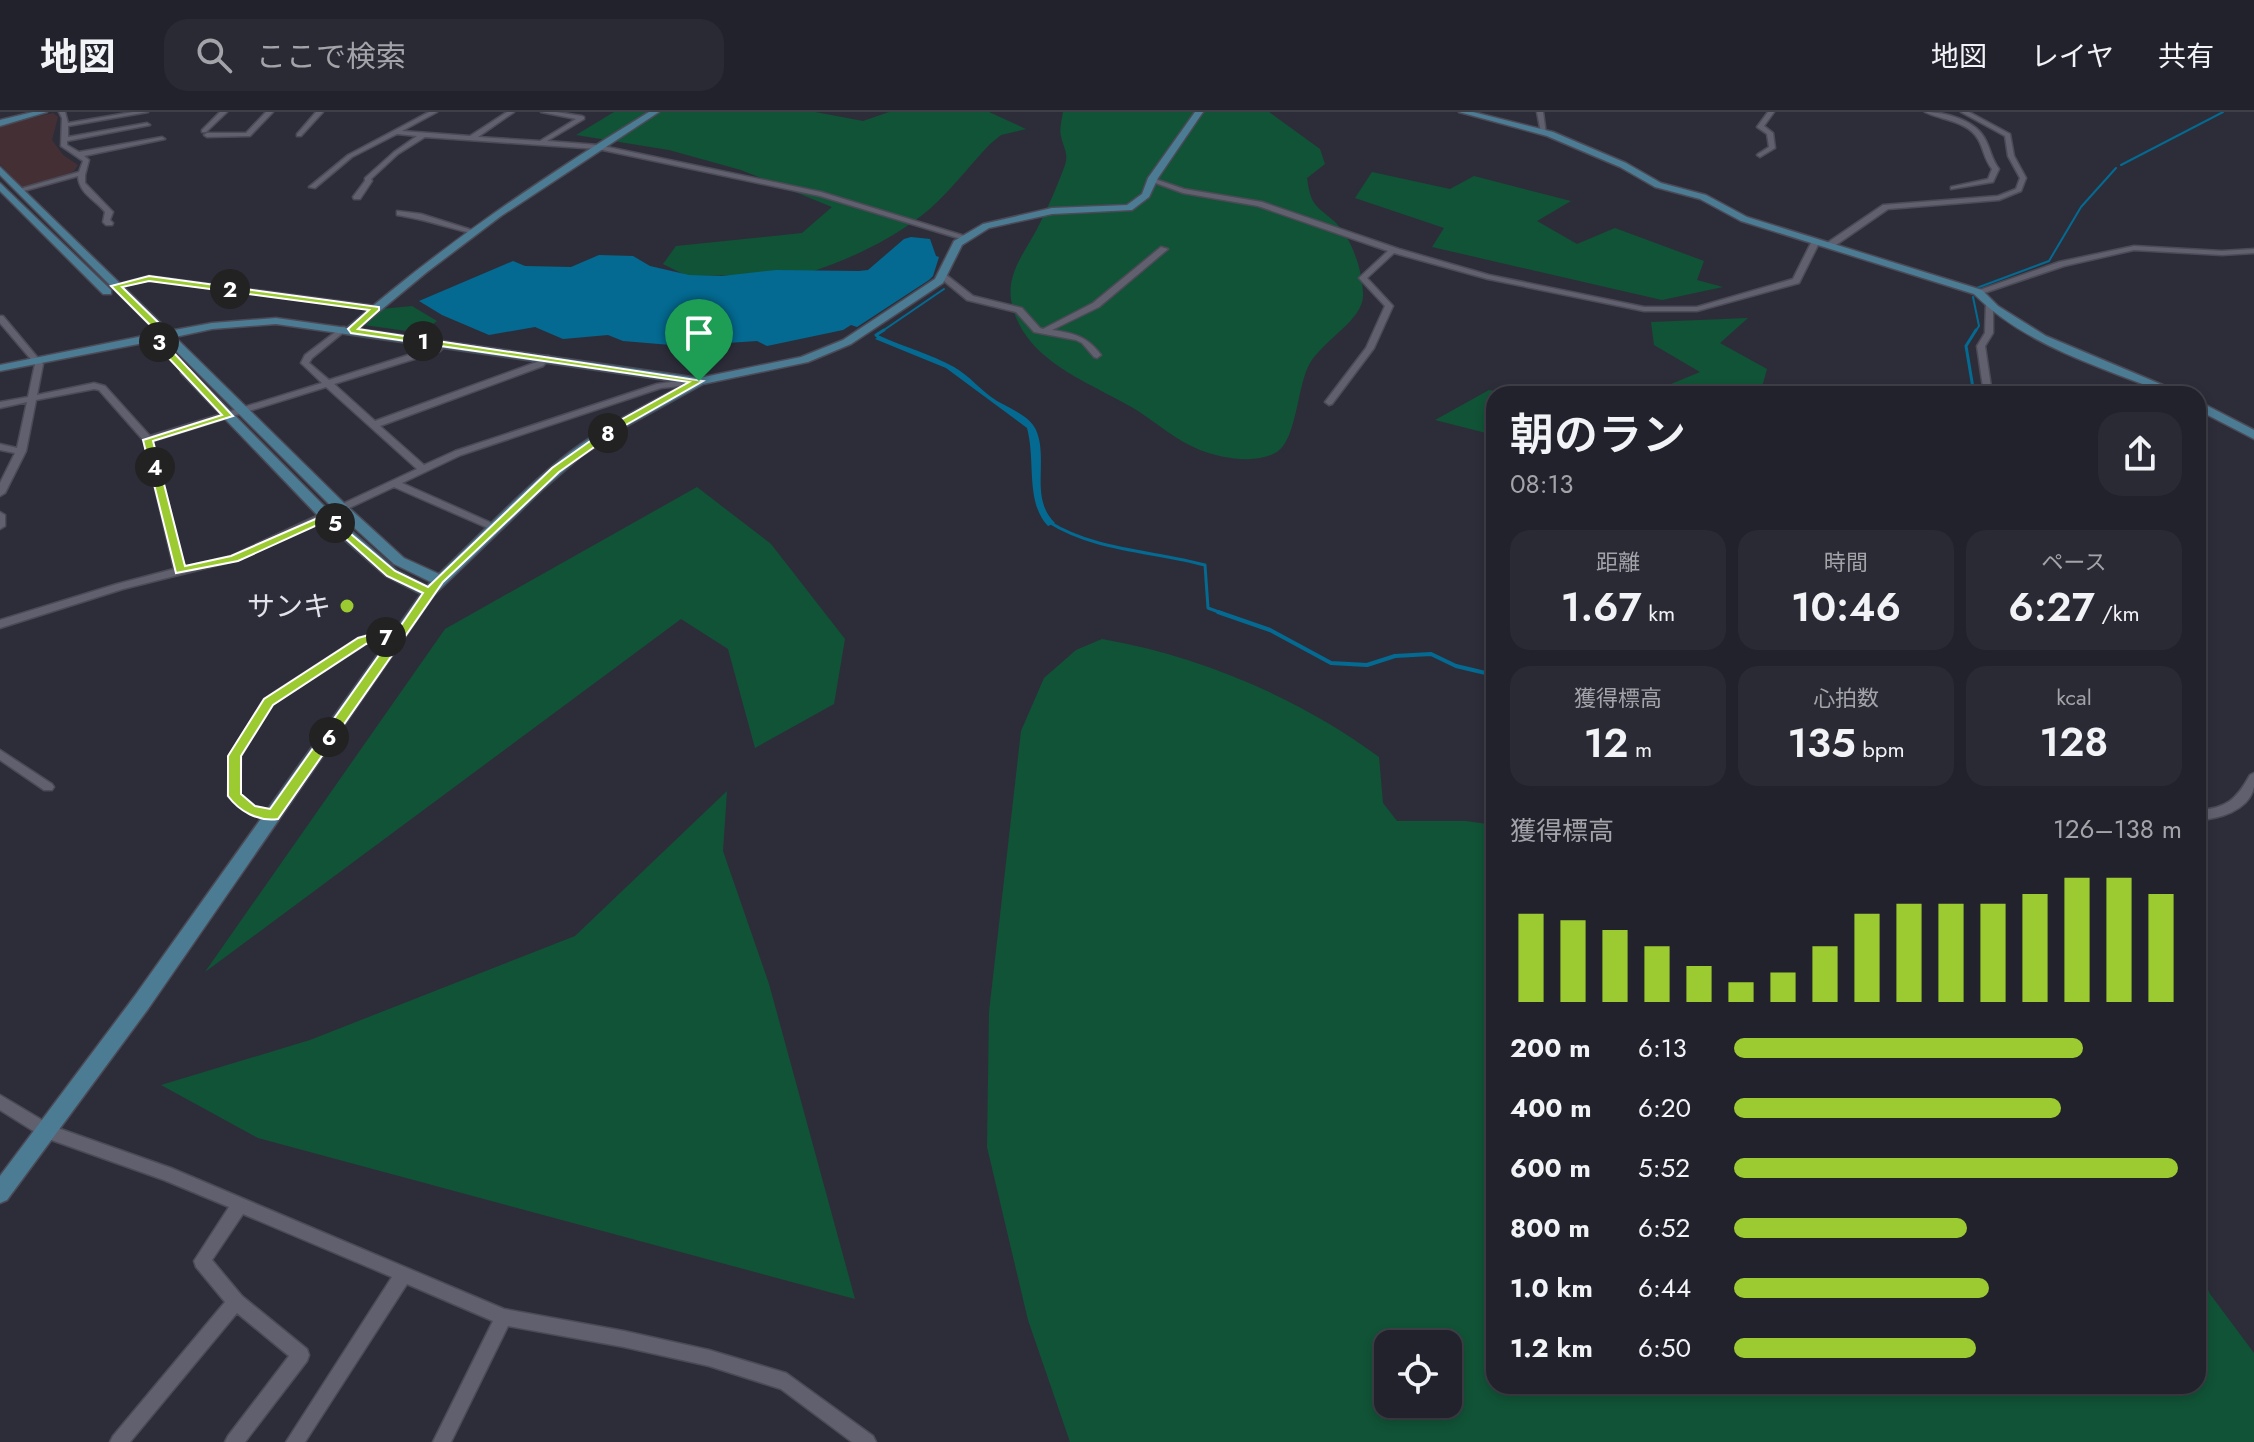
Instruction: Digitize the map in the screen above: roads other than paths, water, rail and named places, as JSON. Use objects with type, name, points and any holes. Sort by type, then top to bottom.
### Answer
[{"type":"street","points":[[62,112],[64,146],[86,160],[82,173],[84,188],[106,206],[109,212],[106,220],[109,223]]},
{"type":"street","points":[[65,125],[148,112]]},
{"type":"street","points":[[76,155],[162,139],[147,125],[144,118],[148,112]]},
{"type":"street","points":[[224,112],[206,133],[248,135],[270,112]]},
{"type":"street","points":[[299,135],[320,112]]},
{"type":"street","points":[[313,187],[350,156],[434,112]]},
{"type":"street","points":[[471,138],[511,112]]},
{"type":"street","points":[[543,141],[582,118],[544,112]]},
{"type":"street","points":[[422,468],[305,361],[471,231],[655,112]]},
{"type":"street","points":[[0,624],[121,586],[234,558],[327,517],[422,468],[631,395],[660,386],[804,360],[831,350],[876,323],[942,276],[951,254],[964,237],[1011,218],[1052,211],[1129,208],[1146,195],[1152,180],[1199,112]]},
{"type":"street","points":[[1463,112],[1544,133],[1623,165],[1658,185],[1703,197],[1744,219],[1978,292],[1989,305],[2045,337],[2159,386]]},
{"type":"street","points":[[1540,112],[1544,133]]},
{"type":"street","points":[[1760,155],[1772,148],[1770,133],[1760,127],[1771,112]]},
{"type":"street","points":[[1928,112],[1957,120],[1983,138],[1986,159],[1996,169],[1991,181],[1953,188]]},
{"type":"street","points":[[1936,112],[1965,113],[2008,135]]},
{"type":"street","points":[[0,123],[38,113]]},
{"type":"street","points":[[63,140],[147,125]]},
{"type":"street","points":[[399,133],[598,147],[806,191],[964,237]]},
{"type":"street","points":[[1977,133],[2008,135]]},
{"type":"street","points":[[1830,245],[1886,207],[2013,194],[2019,190],[2023,178],[2011,156],[2008,135]]},
{"type":"street","points":[[357,197],[369,181],[367,179],[396,153],[422,136]]},
{"type":"street","points":[[0,170],[116,286],[159,336]]},
{"type":"street","points":[[3,192],[82,173]]},
{"type":"street","points":[[1152,180],[1183,191],[1259,204],[1393,250],[1488,277],[1644,309],[1679,311],[1722,304],[1796,281],[1816,241]]},
{"type":"street","points":[[3,192],[159,336],[235,414],[327,517],[391,573],[434,586]]},
{"type":"street","points":[[400,213],[423,216],[446,226],[471,231]]},
{"type":"street","points":[[1978,292],[2062,264],[2134,248],[2222,253],[2254,251]]},
{"type":"street","points":[[1043,332],[1096,305],[1164,249]]},
{"type":"street","points":[[1329,402],[1370,348],[1377,329],[1388,313],[1389,306],[1363,278],[1393,250]]},
{"type":"street","points":[[942,276],[970,298],[1019,310],[1033,327],[1043,332],[1073,334],[1084,339],[1097,355]]},
{"type":"street","points":[[116,286],[149,278],[376,308]]},
{"type":"street","points":[[1987,386],[1981,346],[1989,333],[1989,305]]},
{"type":"street","points":[[1,320],[39,361]]},
{"type":"street","points":[[0,368],[159,336],[254,322],[292,322],[699,381]]},
{"type":"street","points":[[148,440],[330,385],[437,349],[443,344]]},
{"type":"street","points":[[374,425],[540,364],[546,358]]},
{"type":"street","points":[[0,493],[21,451],[39,361]]},
{"type":"street","points":[[0,1193],[48,1132],[434,586],[493,527],[576,454],[621,424],[699,381]]},
{"type":"street","points":[[0,405],[99,387],[148,440],[180,571]]},
{"type":"street","points":[[2206,409],[2254,435]]},
{"type":"street","points":[[235,414],[399,561],[434,586]]},
{"type":"street","points":[[0,447],[21,451]]},
{"type":"street","points":[[394,483],[493,527]]},
{"type":"street","points":[[0,515],[0,526]]},
{"type":"street","points":[[273,815],[251,810],[234,796],[235,756],[268,702],[362,641],[376,637],[398,638]]},
{"type":"street","points":[[0,754],[48,787]]},
{"type":"street","points":[[2206,815],[2215,815],[2236,805],[2254,778]]},
{"type":"street","points":[[0,1102],[48,1132],[166,1173],[504,1317],[709,1358],[786,1382],[867,1442]]},
{"type":"street","points":[[234,1442],[301,1355],[236,1302],[202,1261],[239,1206]]},
{"type":"street","points":[[295,1442],[404,1274]]},
{"type":"street","points":[[119,1442],[236,1302]]},
{"type":"street","points":[[442,1442],[504,1317]]},
{"type":"water","points":[[904,239],[930,239],[939,257],[929,280],[857,327],[851,325],[843,330],[767,346],[757,341],[683,346],[623,341],[608,335],[563,339],[535,327],[489,335],[442,315],[419,301],[513,261],[525,266],[571,267],[599,255],[633,256],[650,266],[689,275],[722,276],[776,270],[859,271],[868,270]]},
{"type":"water","points":[[880,336],[954,367],[1033,425],[1041,454],[1043,502],[1055,523],[1048,526],[1036,505],[1027,428],[946,368],[875,339]]},
{"type":"waterway","points":[[2121,165],[2223,112]]},
{"type":"waterway","points":[[1974,289],[2049,261],[2081,207],[2116,168]]},
{"type":"waterway","points":[[883,331],[944,289]]},
{"type":"waterway","points":[[1973,297],[1979,326],[1975,332]]},
{"type":"waterway","points":[[1973,386],[1966,346],[1976,330]]},
{"type":"waterway","points":[[881,339],[876,335],[883,331]]},
{"type":"waterway","points":[[1049,522],[1067,532],[1105,545],[1205,565],[1208,608],[1224,614]]},
{"type":"waterway","points":[[1218,612],[1270,630],[1331,663],[1367,665],[1395,656],[1431,654],[1456,666],[1486,673]]},
{"type":"place","name":"サンキ","points":[[347,606]]}]
